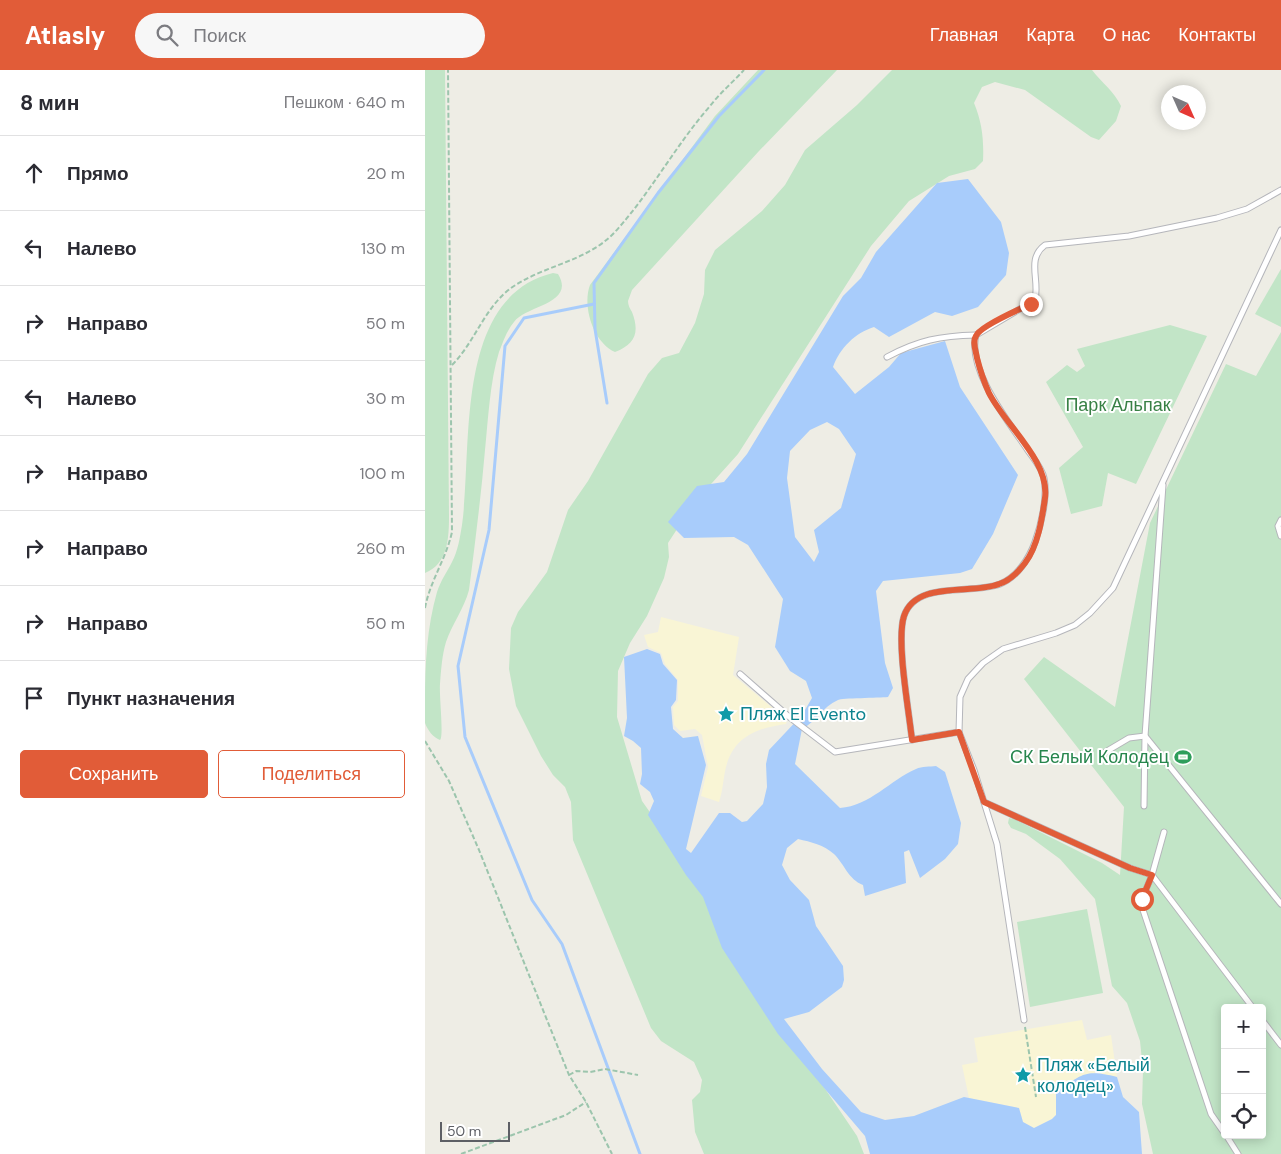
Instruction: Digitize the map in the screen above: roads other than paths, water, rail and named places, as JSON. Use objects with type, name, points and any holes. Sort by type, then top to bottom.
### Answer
[{"type":"lane","points":[[887,357],[911,344],[930,338],[976,335],[1035,300],[1034,262],[1038,250],[1045,245],[1129,236],[1217,218],[1247,209],[1281,190]]},
{"type":"lane","points":[[1024,1020],[997,844],[959,732],[960,697],[968,679],[983,663],[1003,649],[1056,633],[1075,625],[1102,602],[1123,568],[1281,230]]},
{"type":"lane","points":[[912,740],[901,634],[905,615],[912,602],[924,594],[999,584],[1015,575],[1026,562],[1035,542],[1045,496],[1044,478],[1038,465],[989,394],[980,371],[974,342],[976,335]]},
{"type":"lane","points":[[1144,806],[1145,736],[1164,480]]},
{"type":"lane","points":[[1281,520],[1278,526],[1281,536]]},
{"type":"lane","points":[[740,674],[788,716],[835,752],[959,732]]},
{"type":"lane","points":[[1102,754],[1129,738],[1145,736]]},
{"type":"lane","points":[[1145,736],[1281,904]]},
{"type":"lane","points":[[984,802],[1130,868],[1152,875],[1250,1004]]},
{"type":"lane","points":[[1164,832],[1152,875],[1142,899],[1142,907],[1211,1114],[1221,1129]]},
{"type":"lane","points":[[1266,1025],[1281,1045]]},
{"type":"lane","points":[[1228,1139],[1238,1154]]},
{"type":"water","points":[[968,179],[1001,222],[1009,253],[1006,275],[978,307],[952,316],[935,312],[889,337],[874,327],[861,333],[844,348],[833,367],[855,394],[889,367],[901,353],[945,341],[960,387],[1018,475],[993,534],[972,569],[960,573],[883,581],[876,591],[885,663],[893,688],[888,697],[841,699],[828,706],[802,729],[795,764],[840,808],[861,803],[916,769],[936,766],[945,772],[961,823],[958,844],[945,859],[920,878],[909,850],[904,852],[906,883],[865,896],[863,885],[850,875],[838,858],[826,848],[798,839],[787,848],[782,865],[790,880],[809,900],[816,926],[843,966],[844,980],[842,987],[809,1012],[784,1019],[822,1069],[861,1112],[885,1120],[914,1116],[964,1097],[1019,1108],[1023,1122],[1034,1128],[1056,1115],[1056,1092],[1078,1077],[1097,1073],[1117,1077],[1123,1097],[1139,1112],[1142,1154],[870,1154],[865,1136],[778,1034],[722,948],[703,897],[686,875],[648,815],[654,801],[650,792],[640,784],[642,774],[641,748],[624,736],[627,718],[624,657],[647,649],[660,654],[663,664],[677,680],[676,700],[671,707],[673,729],[683,738],[698,736],[706,765],[686,849],[691,853],[719,813],[730,813],[742,822],[747,821],[763,804],[767,787],[766,764],[769,750],[802,715],[812,698],[806,681],[790,671],[775,647],[783,599],[748,545],[734,537],[684,538],[668,522],[697,486],[724,482],[747,454],[843,296],[861,278],[876,252],[937,183]],"holes":[[[827,422],[839,429],[856,454],[841,508],[814,530],[819,552],[814,562],[795,537],[787,478],[790,451],[810,430]]]},
{"type":"waterway","points":[[607,403],[595,329],[594,283],[658,193],[719,116],[764,70]]},
{"type":"waterway","points":[[594,304],[524,318],[505,346],[489,530],[458,666],[465,737],[532,900],[562,944],[640,1154]]},
{"type":"place","name":"Пляж El Evento","points":[[726,714]]},
{"type":"place","name":"СК Белый Колодец","points":[[1183,757]]},
{"type":"place","name":"Пляж «Белый колодец»","points":[[1023,1075]]},
{"type":"park label","name":"Парк Альпак","points":[[1118,405]]}]
